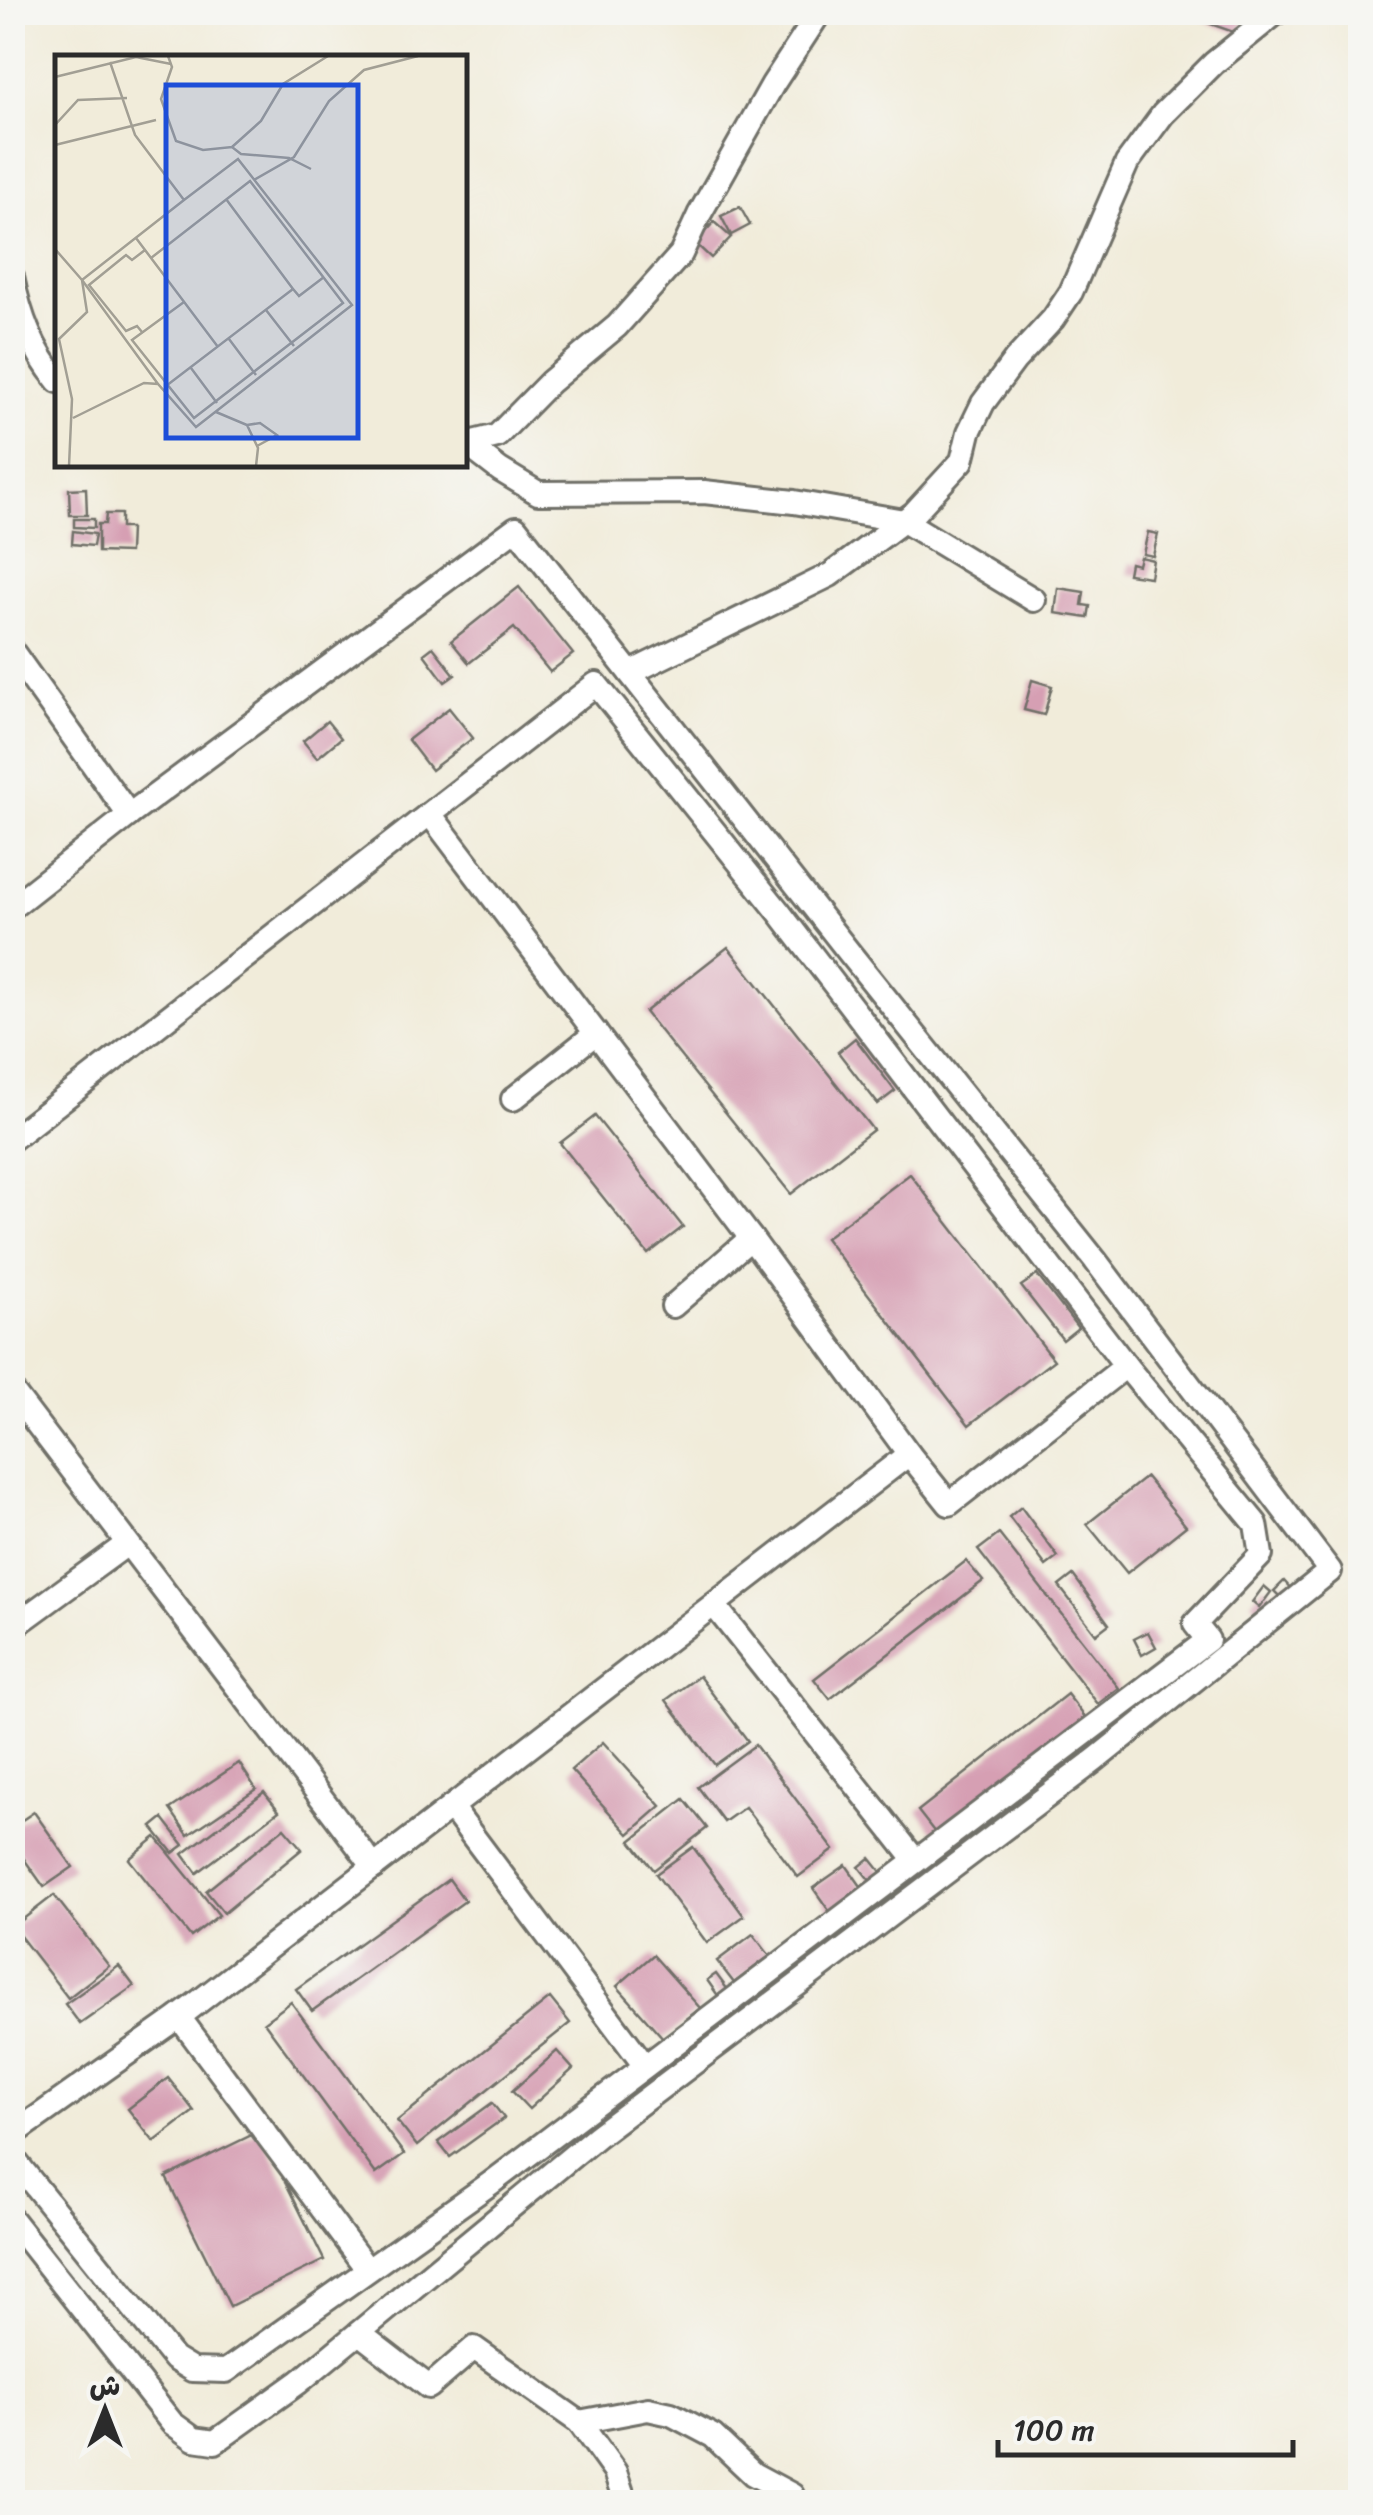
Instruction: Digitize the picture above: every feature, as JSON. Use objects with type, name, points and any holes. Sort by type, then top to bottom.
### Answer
[{"type":"street","points":[[468,443],[496,436],[560,373],[617,326],[681,254],[773,84],[820,12]]},
{"type":"street","points":[[630,673],[830,576],[904,521],[962,462],[969,432],[983,403],[1053,319],[1070,292],[1127,162],[1162,114],[1214,63],[1276,12]]},
{"type":"street","points":[[12,277],[19,312],[38,356],[55,377]]},
{"type":"street","points":[[468,444],[500,470],[538,493],[704,492],[794,502],[904,521],[1034,600]]},
{"type":"street","points":[[12,907],[129,815],[516,528],[1095,1260],[1330,1571],[1095,1760],[597,2136],[299,2382],[215,2442],[194,2439],[172,2423],[12,2220]]},
{"type":"street","points":[[12,651],[129,815]]},
{"type":"street","points":[[12,1139],[596,684],[780,912],[1126,1366],[1256,1524],[1261,1554],[1195,1624],[1208,1640],[491,2183],[226,2371],[192,2370],[174,2360],[12,2156]]},
{"type":"street","points":[[430,814],[949,1504],[1126,1366]]},
{"type":"street","points":[[513,1098],[596,1033]]},
{"type":"street","points":[[673,1306],[752,1238]]},
{"type":"street","points":[[12,1390],[374,1867]]},
{"type":"street","points":[[12,2136],[179,2017],[909,1454]]},
{"type":"street","points":[[12,1628],[127,1544]]},
{"type":"street","points":[[714,1605],[916,1861]]},
{"type":"street","points":[[451,1808],[646,2066]]},
{"type":"street","points":[[179,2017],[367,2269]]},
{"type":"street","points":[[359,2333],[428,2386],[474,2348],[580,2422],[615,2472],[625,2502]]},
{"type":"street","points":[[580,2422],[648,2409],[671,2414],[713,2436],[753,2474],[792,2495],[784,2502]]},
{"type":"building","points":[[1205,12],[1247,12],[1239,34],[1202,21]]},
{"type":"building","points":[[740,207],[750,225],[731,235],[721,216]]},
{"type":"building","points":[[714,222],[731,237],[711,258],[695,243]]},
{"type":"building","points":[[12,477],[22,477],[22,490],[12,490]]},
{"type":"building","points":[[86,488],[87,515],[70,515],[69,489]]},
{"type":"building","points":[[106,514],[121,514],[121,528],[130,528],[129,553],[98,552],[98,524],[105,524]]},
{"type":"building","points":[[74,519],[94,519],[94,528],[74,527]]},
{"type":"building","points":[[73,531],[95,534],[93,546],[72,544]]},
{"type":"building","points":[[1148,532],[1158,534],[1153,556],[1143,554]]},
{"type":"building","points":[[1140,557],[1153,560],[1150,577],[1128,574],[1130,563],[1138,565]]},
{"type":"building","points":[[519,587],[573,654],[550,672],[514,628],[469,663],[451,641]]},
{"type":"building","points":[[1058,588],[1084,592],[1082,605],[1090,606],[1088,618],[1055,613]]},
{"type":"building","points":[[433,647],[455,675],[445,682],[424,654]]},
{"type":"building","points":[[1032,680],[1052,686],[1044,715],[1024,710]]},
{"type":"building","points":[[449,708],[473,738],[431,770],[408,740]]},
{"type":"building","points":[[327,721],[341,738],[317,758],[303,741]]},
{"type":"building","points":[[728,947],[873,1130],[791,1194],[645,1012]]},
{"type":"building","points":[[855,1038],[895,1091],[878,1104],[838,1052]]},
{"type":"building","points":[[595,1116],[683,1227],[648,1254],[560,1143]]},
{"type":"building","points":[[910,1174],[1054,1360],[969,1425],[825,1238]]},
{"type":"building","points":[[1037,1275],[1078,1328],[1063,1340],[1021,1286]]},
{"type":"building","points":[[1146,1477],[1186,1526],[1127,1573],[1087,1524]]},
{"type":"building","points":[[1021,1507],[1058,1557],[1046,1566],[1009,1517]]},
{"type":"building","points":[[999,1534],[1119,1688],[1098,1704],[978,1550]]},
{"type":"building","points":[[966,1561],[983,1581],[830,1699],[814,1679]]},
{"type":"building","points":[[1073,1575],[1109,1624],[1096,1634],[1059,1586]]},
{"type":"building","points":[[1284,1581],[1292,1590],[1283,1600],[1274,1591]]},
{"type":"building","points":[[1264,1586],[1271,1592],[1259,1608],[1252,1602]]},
{"type":"building","points":[[1148,1632],[1156,1647],[1142,1655],[1134,1639]]},
{"type":"building","points":[[699,1676],[748,1741],[715,1765],[666,1700]]},
{"type":"building","points":[[1067,1694],[1085,1717],[936,1834],[918,1811]]},
{"type":"building","points":[[603,1742],[661,1806],[629,1834],[571,1770]]},
{"type":"building","points":[[755,1745],[834,1850],[798,1877],[745,1807],[724,1822],[698,1787]]},
{"type":"building","points":[[239,1763],[256,1789],[188,1835],[170,1809]]},
{"type":"building","points":[[264,1792],[279,1811],[197,1873],[183,1854]]},
{"type":"building","points":[[684,1799],[707,1828],[654,1870],[631,1841]]},
{"type":"building","points":[[34,1812],[73,1867],[44,1887],[12,1842],[12,1827]]},
{"type":"building","points":[[163,1818],[184,1845],[173,1853],[152,1827]]},
{"type":"building","points":[[284,1828],[302,1849],[224,1913],[206,1891]]},
{"type":"building","points":[[156,1837],[219,1915],[191,1937],[129,1859]]},
{"type":"building","points":[[693,1847],[744,1916],[707,1943],[656,1874]]},
{"type":"building","points":[[870,1858],[882,1873],[871,1882],[859,1867]]},
{"type":"building","points":[[846,1865],[863,1889],[830,1912],[813,1888]]},
{"type":"building","points":[[449,1879],[465,1901],[312,2011],[296,1989]]},
{"type":"building","points":[[54,1895],[109,1966],[68,1998],[13,1927]]},
{"type":"building","points":[[753,1934],[770,1956],[734,1983],[717,1961]]},
{"type":"building","points":[[653,1955],[700,2008],[664,2039],[617,1986]]},
{"type":"building","points":[[119,1966],[134,1986],[80,2024],[65,2004]]},
{"type":"building","points":[[716,1974],[728,1990],[719,1997],[707,1980]]},
{"type":"building","points":[[550,1998],[570,2023],[417,2146],[397,2121]]},
{"type":"building","points":[[291,2002],[404,2154],[376,2174],[264,2022]]},
{"type":"building","points":[[557,2051],[573,2069],[529,2109],[512,2091]]},
{"type":"building","points":[[168,2078],[194,2111],[154,2142],[128,2109]]},
{"type":"building","points":[[492,2103],[504,2118],[450,2157],[438,2142]]},
{"type":"building","points":[[260,2131],[324,2260],[230,2306],[166,2177]]}]
